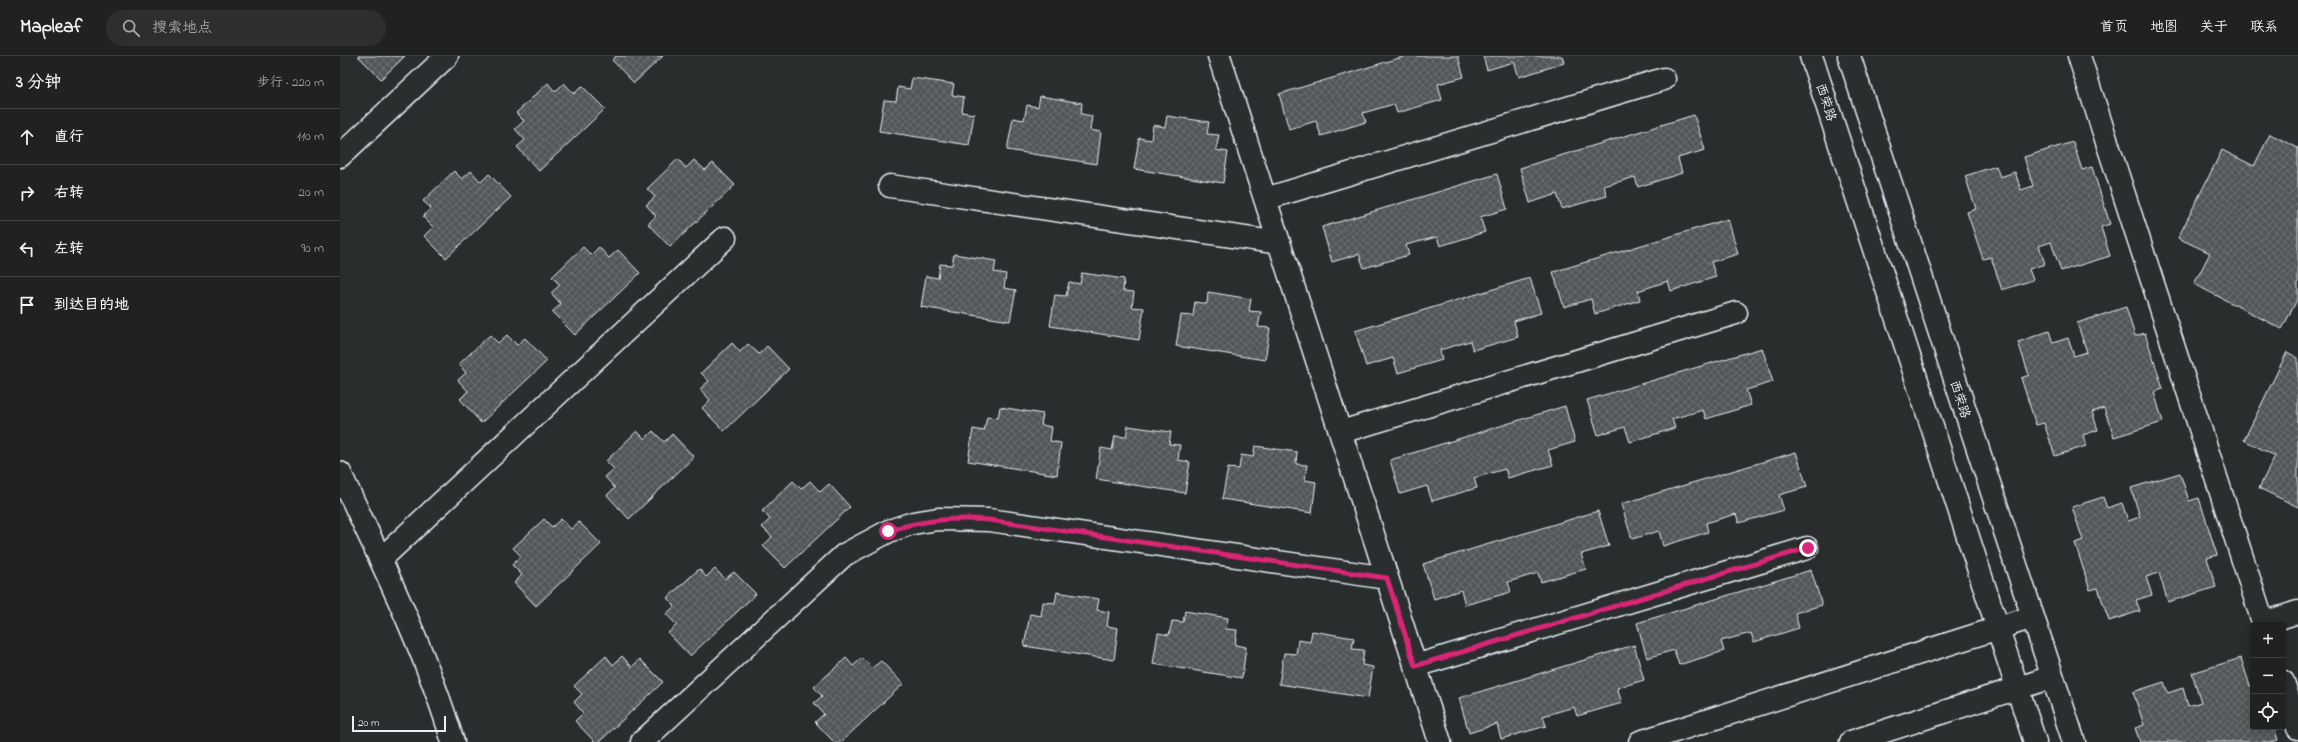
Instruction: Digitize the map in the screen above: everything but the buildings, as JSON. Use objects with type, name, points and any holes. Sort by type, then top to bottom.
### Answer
[{"type":"street","points":[[340,156],[447,56]]},
{"type":"street","points":[[1219,56],[1440,742]]},
{"type":"street","name":"西荣路","points":[[1811,56],[2035,742]]},
{"type":"street","name":"西荣路","points":[[1849,56],[2074,742]]},
{"type":"street","points":[[2079,56],[2263,622]]},
{"type":"street","points":[[1265,199],[1664,79]]},
{"type":"street","points":[[890,186],[1279,243]]},
{"type":"street","points":[[380,559],[725,238]]},
{"type":"street","points":[[1340,432],[1736,313]]},
{"type":"street","points":[[340,473],[380,559],[438,692],[453,742]]},
{"type":"street","points":[[642,742],[844,555],[888,531],[913,523],[938,519],[989,520],[1387,578]]},
{"type":"street","points":[[1415,666],[1808,548]]},
{"type":"street","points":[[2270,622],[2298,612]]},
{"type":"street","points":[[1640,742],[2032,617]]},
{"type":"street","points":[[1851,742],[2052,677]]},
{"type":"street","points":[[2286,691],[2298,728]]},
{"type":"route","points":[[888,531],[913,523],[938,519],[964,518],[989,520],[1387,578],[1415,666],[1808,548]]}]
